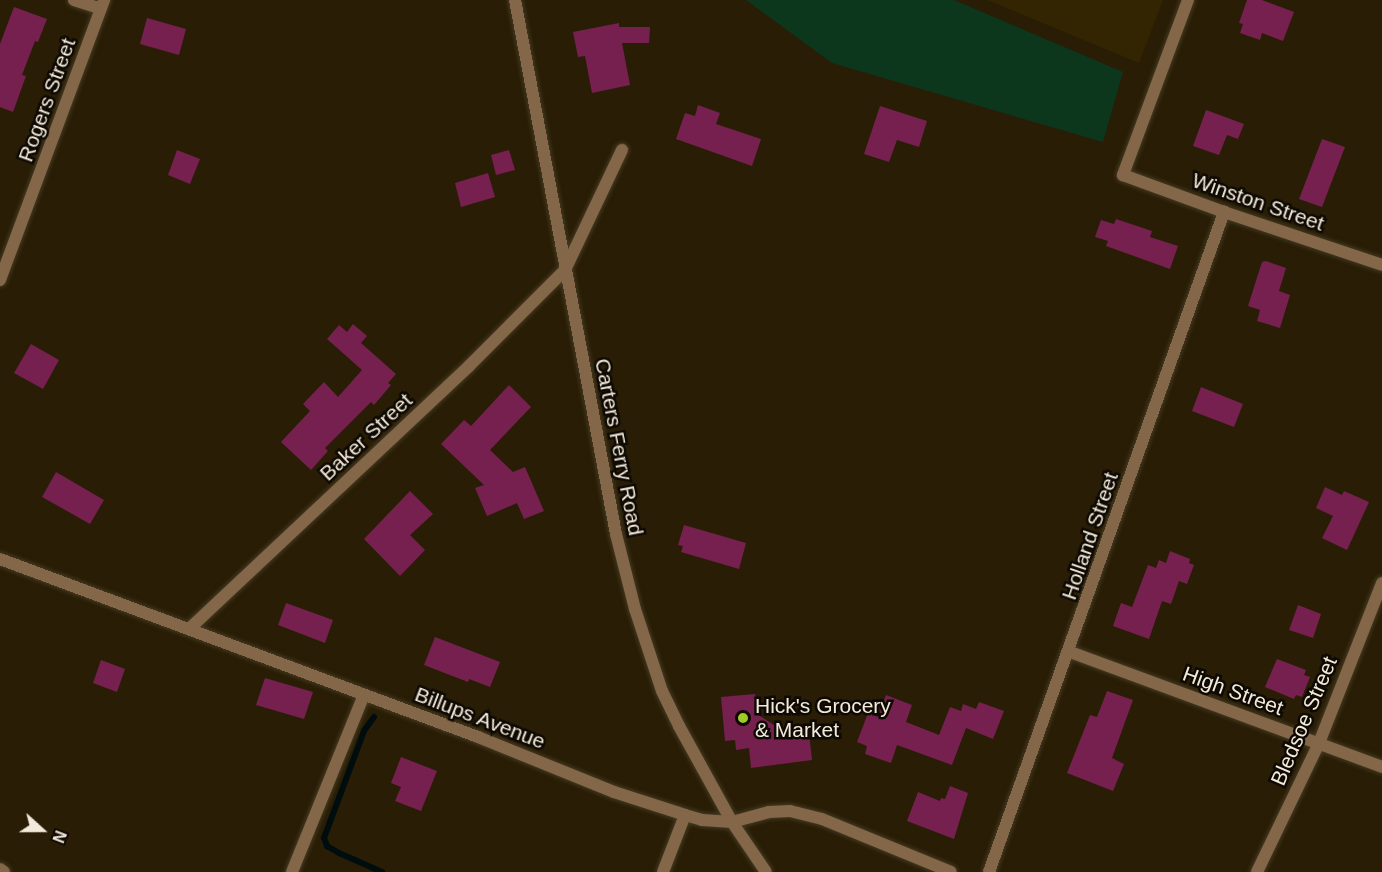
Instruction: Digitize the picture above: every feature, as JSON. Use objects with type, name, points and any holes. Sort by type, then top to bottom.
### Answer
[{"type":"street","points":[[74,0],[102,5]]},
{"type":"street","name":"Carters Ferry Road","points":[[515,0],[616,534],[642,631],[662,691],[678,726],[732,822],[766,872]]},
{"type":"street","name":"Winston Street","points":[[1188,0],[1123,175],[1382,265]]},
{"type":"street","name":"Rogers Street","points":[[0,280],[102,5]]},
{"type":"street","name":"Baker Street","points":[[189,629],[470,366],[565,270],[622,150]]},
{"type":"street","name":"Holland Street","points":[[989,872],[1070,652],[1224,212]]},
{"type":"street","points":[[0,244],[12,251]]},
{"type":"street","name":"Billups Avenue","points":[[0,559],[364,695],[614,792],[702,820],[732,822],[779,810],[802,813],[951,872]]},
{"type":"street","name":"Bledsoe Street","points":[[1257,872],[1318,743],[1382,583]]},
{"type":"street","name":"High Street","points":[[1070,652],[1382,767]]},
{"type":"street","points":[[292,872],[364,695]]},
{"type":"street","points":[[663,872],[685,815]]},
{"type":"street","points":[[0,869],[4,872]]},
{"type":"shaded area","points":[[987,0],[1163,0],[1139,63]]},
{"type":"green space","points":[[746,0],[954,0],[1123,72],[1103,142],[832,63]]},
{"type":"building","points":[[1247,0],[1262,0],[1294,12],[1283,41],[1262,33],[1260,40],[1240,33],[1243,24],[1239,23]]},
{"type":"building","points":[[14,7],[47,19],[38,42],[35,41],[22,75],[26,76],[13,112],[0,107],[0,44]]},
{"type":"building","points":[[147,18],[186,29],[179,55],[140,44]]},
{"type":"building","points":[[619,23],[619,27],[650,27],[649,43],[622,43],[630,85],[592,93],[585,56],[578,57],[573,32]]},
{"type":"building","points":[[698,105],[720,113],[716,124],[761,139],[752,166],[676,139],[685,113],[695,116]]},
{"type":"building","points":[[880,106],[927,121],[919,147],[897,140],[889,162],[864,154]]},
{"type":"building","points":[[1206,110],[1244,124],[1238,139],[1227,135],[1219,155],[1193,146]]},
{"type":"building","points":[[1322,139],[1345,147],[1322,207],[1299,199]]},
{"type":"building","points":[[177,150],[200,159],[190,184],[168,175]]},
{"type":"building","points":[[509,150],[515,170],[496,175],[491,155]]},
{"type":"building","points":[[488,173],[495,197],[461,207],[455,183]]},
{"type":"building","points":[[1116,219],[1152,231],[1150,237],[1178,246],[1170,269],[1106,246],[1108,241],[1095,237],[1101,220],[1114,224]]},
{"type":"building","points":[[1266,261],[1286,268],[1279,291],[1290,295],[1280,328],[1257,321],[1260,310],[1248,306],[1262,262]]},
{"type":"building","points":[[353,324],[367,336],[361,343],[396,374],[388,383],[391,385],[374,405],[371,402],[325,448],[328,451],[311,470],[281,442],[310,411],[303,404],[324,382],[338,397],[362,370],[327,339],[339,325],[347,332]]},
{"type":"building","points":[[31,344],[59,360],[43,389],[14,373]]},
{"type":"building","points":[[509,385],[531,407],[490,450],[513,472],[525,467],[544,511],[524,519],[517,503],[487,516],[475,488],[484,485],[441,444],[464,420],[471,426]]},
{"type":"building","points":[[1201,387],[1243,404],[1234,427],[1192,411]]},
{"type":"building","points":[[56,472],[104,500],[90,524],[42,497]]},
{"type":"building","points":[[1325,487],[1342,495],[1344,491],[1369,502],[1347,550],[1322,538],[1333,516],[1316,508]]},
{"type":"building","points":[[410,491],[433,514],[410,535],[425,550],[400,576],[364,539]]},
{"type":"building","points":[[684,525],[746,543],[739,569],[681,552],[683,546],[678,545]]},
{"type":"building","points":[[1170,551],[1190,559],[1189,563],[1194,565],[1187,584],[1179,581],[1171,604],[1162,601],[1149,639],[1113,626],[1121,603],[1132,607],[1148,565],[1156,568],[1159,560],[1166,563]]},
{"type":"building","points":[[286,603],[333,620],[325,643],[278,625]]},
{"type":"building","points":[[1298,605],[1321,614],[1313,638],[1289,630]]},
{"type":"building","points":[[435,637],[500,662],[490,687],[469,679],[468,682],[424,665]]},
{"type":"building","points":[[1277,659],[1306,670],[1304,675],[1310,677],[1302,697],[1296,695],[1294,699],[1265,687]]},
{"type":"building","points":[[101,660],[125,669],[117,692],[93,683]]},
{"type":"building","points":[[265,678],[313,692],[304,719],[256,705]]},
{"type":"building","points":[[1107,691],[1133,700],[1112,758],[1124,764],[1113,791],[1067,773],[1090,715],[1097,717]]},
{"type":"building","points":[[755,694],[757,714],[777,727],[789,726],[790,734],[809,732],[812,760],[751,768],[749,748],[736,750],[735,740],[725,741],[721,697]]},
{"type":"building","points":[[886,695],[912,705],[906,722],[939,735],[950,707],[961,711],[963,704],[976,709],[979,702],[1004,711],[993,739],[966,728],[952,765],[897,745],[891,763],[865,754],[867,746],[857,742],[868,713],[878,717]]},
{"type":"building","points":[[401,757],[437,771],[421,811],[395,801],[401,787],[391,783]]},
{"type":"building","points":[[950,786],[968,793],[954,839],[907,821],[918,792],[940,801],[941,798],[945,799]]},
{"type":"waterway","points":[[374,717],[364,731],[324,838],[327,846],[382,872]]},
{"type":"place","name":"Hick's Grocery & Market","points":[[743,718]]}]
